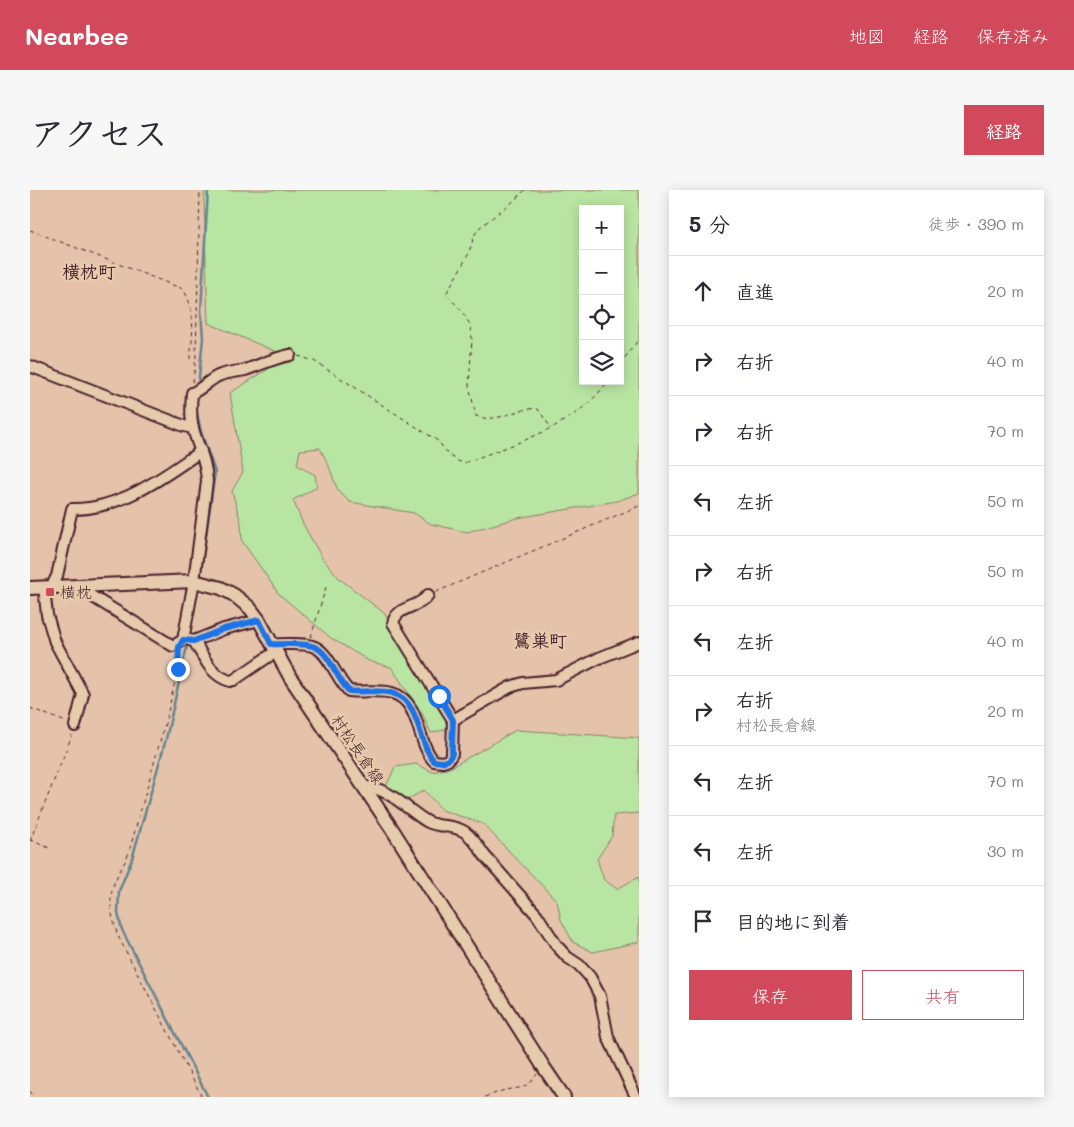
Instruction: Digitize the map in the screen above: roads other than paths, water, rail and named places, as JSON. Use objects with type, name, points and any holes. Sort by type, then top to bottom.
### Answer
[{"type":"main road","name":"村松長倉線","points":[[30,588],[194,581],[221,588],[234,595],[250,608],[259,620],[273,648],[564,1097]]},
{"type":"street","points":[[183,640],[194,581],[207,481],[206,466],[193,428],[190,406],[192,392],[201,390],[216,377],[290,355]]},
{"type":"street","points":[[30,366],[175,423],[193,428]]},
{"type":"street","points":[[75,726],[83,694],[55,642],[47,615],[48,587],[57,576],[72,509],[99,507],[131,493],[166,475],[201,450]]},
{"type":"street","points":[[75,586],[173,646],[183,640],[194,641],[224,629],[259,620]]},
{"type":"street","points":[[194,641],[207,664],[215,672],[230,681],[234,680],[273,648],[308,645],[317,648],[322,652],[340,681],[349,691],[387,692],[401,696],[414,713],[427,753],[434,761],[443,762],[448,760],[452,754],[453,720],[393,623],[396,614],[421,603],[428,595]]},
{"type":"street","points":[[453,720],[510,688],[522,683],[556,680],[599,658],[639,642]]},
{"type":"street","points":[[364,787],[373,787],[385,792],[429,822],[459,828],[478,845],[485,856],[537,914],[557,946],[590,977],[600,996],[608,1037],[636,1097]]},
{"type":"waterway","points":[[198,387],[203,338],[201,311],[208,190]]},
{"type":"waterway","points":[[197,394],[196,408],[201,432],[215,472],[200,578]]},
{"type":"waterway","points":[[189,637],[198,585]]},
{"type":"waterway","points":[[188,642],[166,739],[132,859],[119,891],[118,913],[122,930],[208,1097]]},
{"type":"place","name":"横枕","points":[[50,592]]},
{"type":"district","name":"横枕町","points":[[89,272]]},
{"type":"district","name":"鷺巣町","points":[[540,641]]}]
